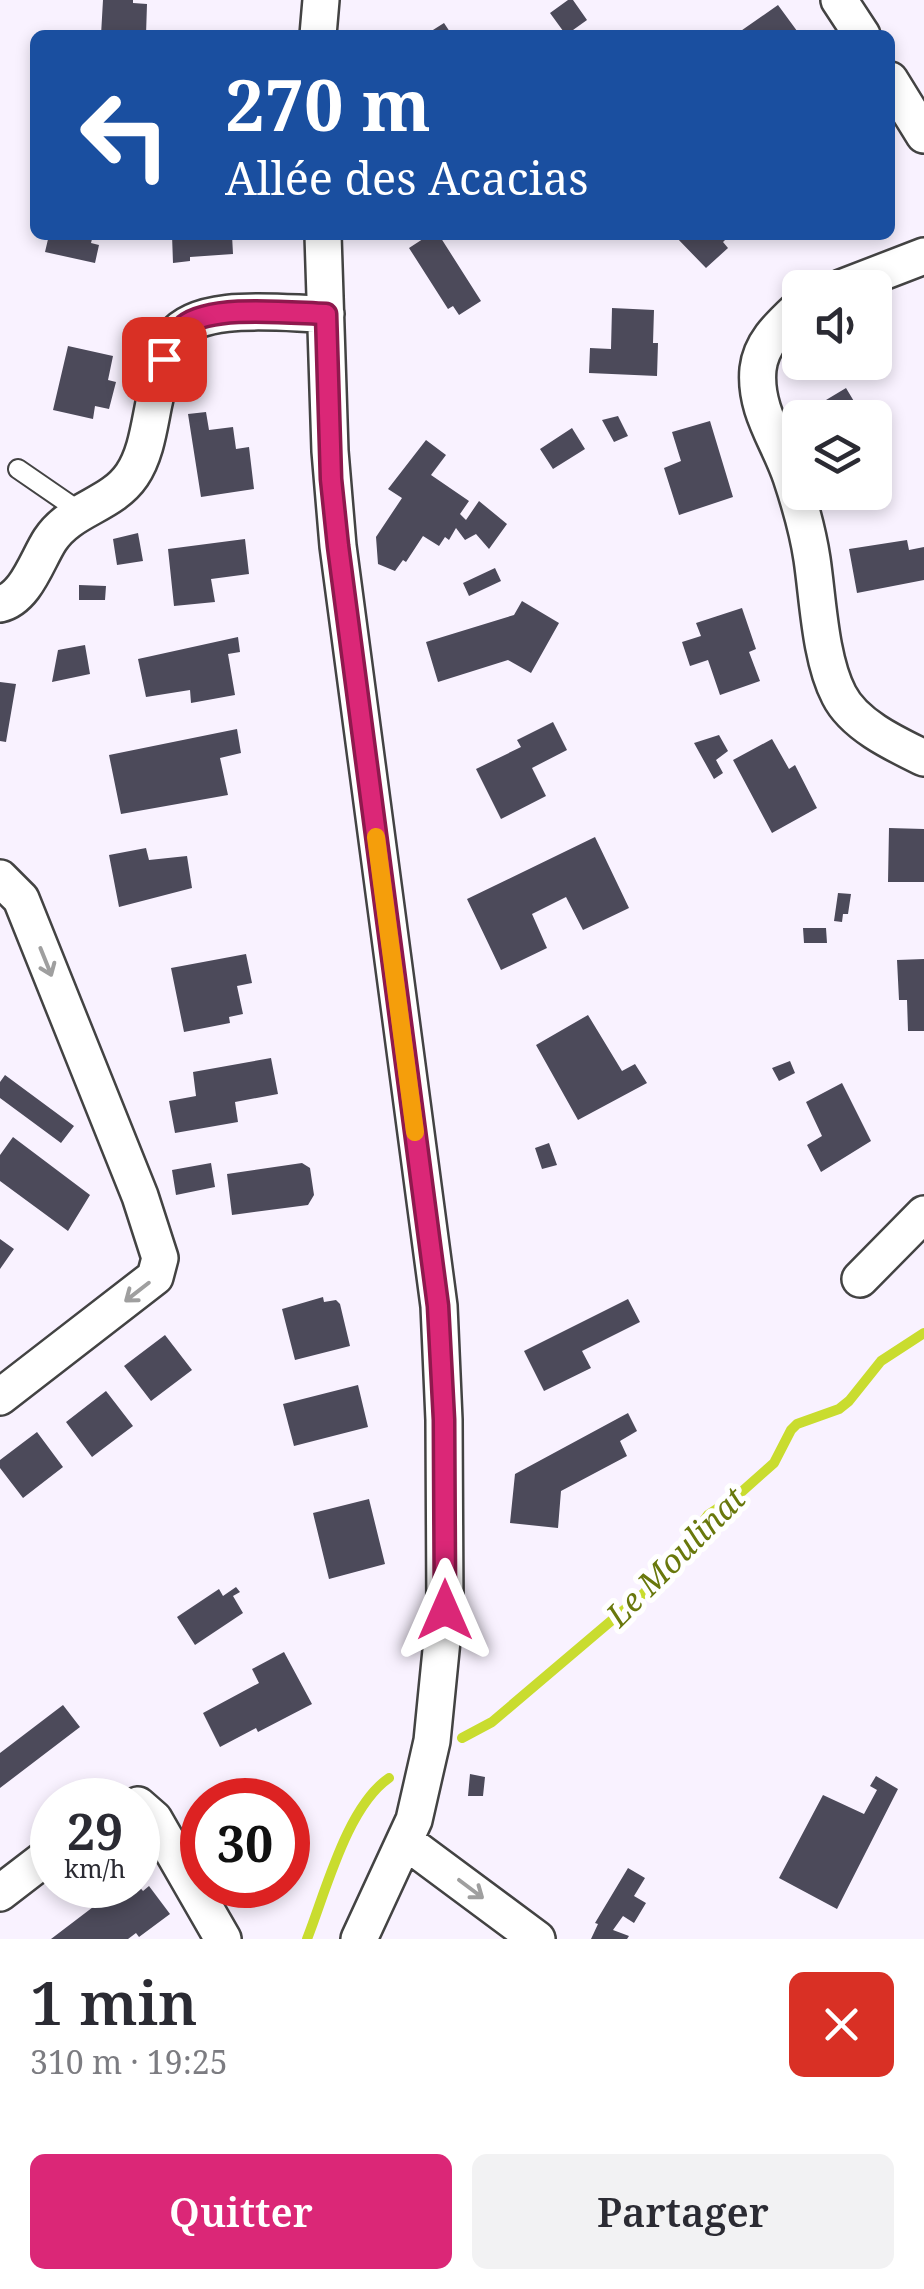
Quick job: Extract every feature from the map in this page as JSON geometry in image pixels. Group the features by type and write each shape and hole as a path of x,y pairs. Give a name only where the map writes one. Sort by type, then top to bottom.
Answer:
{"street":[{"path":"319,30 322,0"},
{"path":"839,0 859,30"},
{"path":"895,88 924,135"},
{"path":"323,240 330,465 338,546 442,1348 443,1652 424,1783 405,1841 359,1939"},
{"path":"888,270 924,256"},
{"path":"0,604 7,603 34,572 51,538 79,511 114,496 134,473 144,451 164,359 172,339 186,324 211,314 326,314"},
{"path":"782,326 764,345 757,386 765,420 790,473 802,514 824,645 838,695 878,733 924,758"},
{"path":"0,878 21,899 140,1196 160,1258 155,1278 0,1398"},
{"path":"860,1279 924,1214"},
{"path":"160,1829 224,1939"},
{"path":"405,1841 537,1939"},
{"path":"0,1893 30,1870"}],"lane":[{"path":"18,469 79,511"}],"building":[{"path":"103,0 147,4 146,30 101,30"},
{"path":"573,0 587,20 573,30 562,30 550,13"},
{"path":"778,5 796,30 742,30"},
{"path":"48,240 92,240 99,245 95,263 45,252"},
{"path":"172,240 232,240 233,254 190,257 190,261 173,263"},
{"path":"421,240 442,240 481,301 459,315 453,306 448,309 409,248"},
{"path":"679,240 725,240 728,248 706,268"},
{"path":"612,308 654,310 657,376 589,373 590,348 611,349"},
{"path":"68,346 113,356 108,380 116,382 109,409 95,406 93,419 53,410"},
{"path":"846,388 853,400 826,400"},
{"path":"206,412 209,430 233,427 236,449 249,447 254,489 201,497 188,414"},
{"path":"618,416 628,436 614,442 602,420"},
{"path":"710,421 733,497 679,515 664,468 681,461 672,432"},
{"path":"572,428 585,449 553,469 540,449"},
{"path":"426,440 446,455 431,475 469,501 460,514 466,520 479,501 507,524 489,549 476,534 465,540 456,528 449,540 445,537 439,546 423,536 395,571 378,564 376,537 402,498 388,489"},
{"path":"138,533 143,561 117,565 113,539"},
{"path":"245,539 249,574 211,579 215,602 174,606 168,549"},
{"path":"907,540 909,550 924,547 924,580 857,593 849,549"},
{"path":"495,568 501,581 469,596 463,583"},
{"path":"79,585 106,586 105,600 79,600"},
{"path":"522,601 559,623 531,673 508,660 438,682 426,642 514,615"},
{"path":"742,608 756,649 749,652 760,681 720,695 708,660 690,666 682,642 701,636 696,623"},
{"path":"238,637 240,652 228,654 235,695 191,703 190,690 146,697 138,659"},
{"path":"85,645 90,674 52,682 58,650"},
{"path":"0,682 16,684 6,742 0,741"},
{"path":"553,722 567,750 532,768 546,796 501,819 476,769 521,747 517,740"},
{"path":"237,729 241,753 220,758 228,795 121,814 109,755"},
{"path":"719,735 728,751 716,760 723,773 714,779 694,743"},
{"path":"772,739 789,769 795,765 817,808 772,833 733,760"},
{"path":"889,828 924,829 924,882 888,882"},
{"path":"595,837 629,908 583,930 566,897 532,914 547,948 501,970 467,899"},
{"path":"146,848 149,860 187,856 192,888 119,907 109,855"},
{"path":"838,893 851,894 848,914 843,914 842,922 834,921"},
{"path":"803,928 826,928 827,943 804,943"},
{"path":"246,954 252,983 237,986 243,1014 229,1017 230,1023 184,1032 171,968"},
{"path":"924,959 924,1031 908,1031 907,1000 899,1000 897,960"},
{"path":"588,1015 622,1071 635,1064 647,1083 578,1120 536,1045"},
{"path":"271,1058 278,1094 235,1102 238,1122 175,1133 169,1101 196,1096 193,1072"},
{"path":"790,1061 795,1073 779,1081 772,1068"},
{"path":"5,1075 74,1126 61,1143 0,1098 0,1082"},
{"path":"842,1083 871,1141 821,1172 807,1145 822,1136 806,1102"},
{"path":"13,1137 90,1195 68,1231 0,1181 0,1155"},
{"path":"549,1143 557,1165 542,1169 535,1148"},
{"path":"211,1163 215,1187 176,1195 172,1170"},
{"path":"302,1163 310,1168 314,1195 308,1205 232,1215 227,1174"},
{"path":"0,1239 14,1249 0,1269"},
{"path":"323,1297 324,1302 336,1300 340,1304 350,1346 295,1360 282,1309"},
{"path":"628,1299 640,1322 582,1351 591,1368 544,1391 524,1351"},
{"path":"165,1335 192,1370 151,1401 124,1366"},
{"path":"358,1385 368,1427 294,1446 283,1404"},
{"path":"106,1391 133,1426 92,1457 66,1422"},
{"path":"628,1413 637,1431 620,1441 627,1456 561,1491 558,1528 510,1523 515,1474"},
{"path":"37,1432 63,1467 23,1498 0,1468 0,1460"},
{"path":"369,1499 385,1564 329,1579 313,1513"},
{"path":"236,1587 240,1592 233,1596 243,1613 195,1645 177,1617 219,1589 223,1596"},
{"path":"284,1652 312,1704 220,1747 203,1713 259,1683 252,1669"},
{"path":"63,1705 80,1727 0,1788 0,1753"},
{"path":"470,1774 485,1777 483,1796 468,1796"},
{"path":"876,1776 898,1789 837,1909 779,1878 823,1795 864,1814 877,1790 870,1786"},
{"path":"628,1868 645,1878 634,1896 646,1903 634,1923 623,1916 613,1930 629,1936 591,1939 598,1924 595,1923"},
{"path":"160,1901 170,1914 139,1937 136,1933 128,1939 51,1939 92,1908 160,1908"}],"waterway":[{"name":"Le Moulinat","path":"462,1738 492,1722 644,1593 666,1571 708,1515 774,1463 797,1424 839,1409 881,1361 924,1333"},
{"name":"Le Moulinat","path":"307,1939 350,1829 374,1791 389,1778"}],"slow traffic":[{"path":"376,837 415,1132"}],"route":[{"path":"164,359 172,339 186,324 211,314 326,314 331,479 338,546 442,1348 445,1610"}]}
